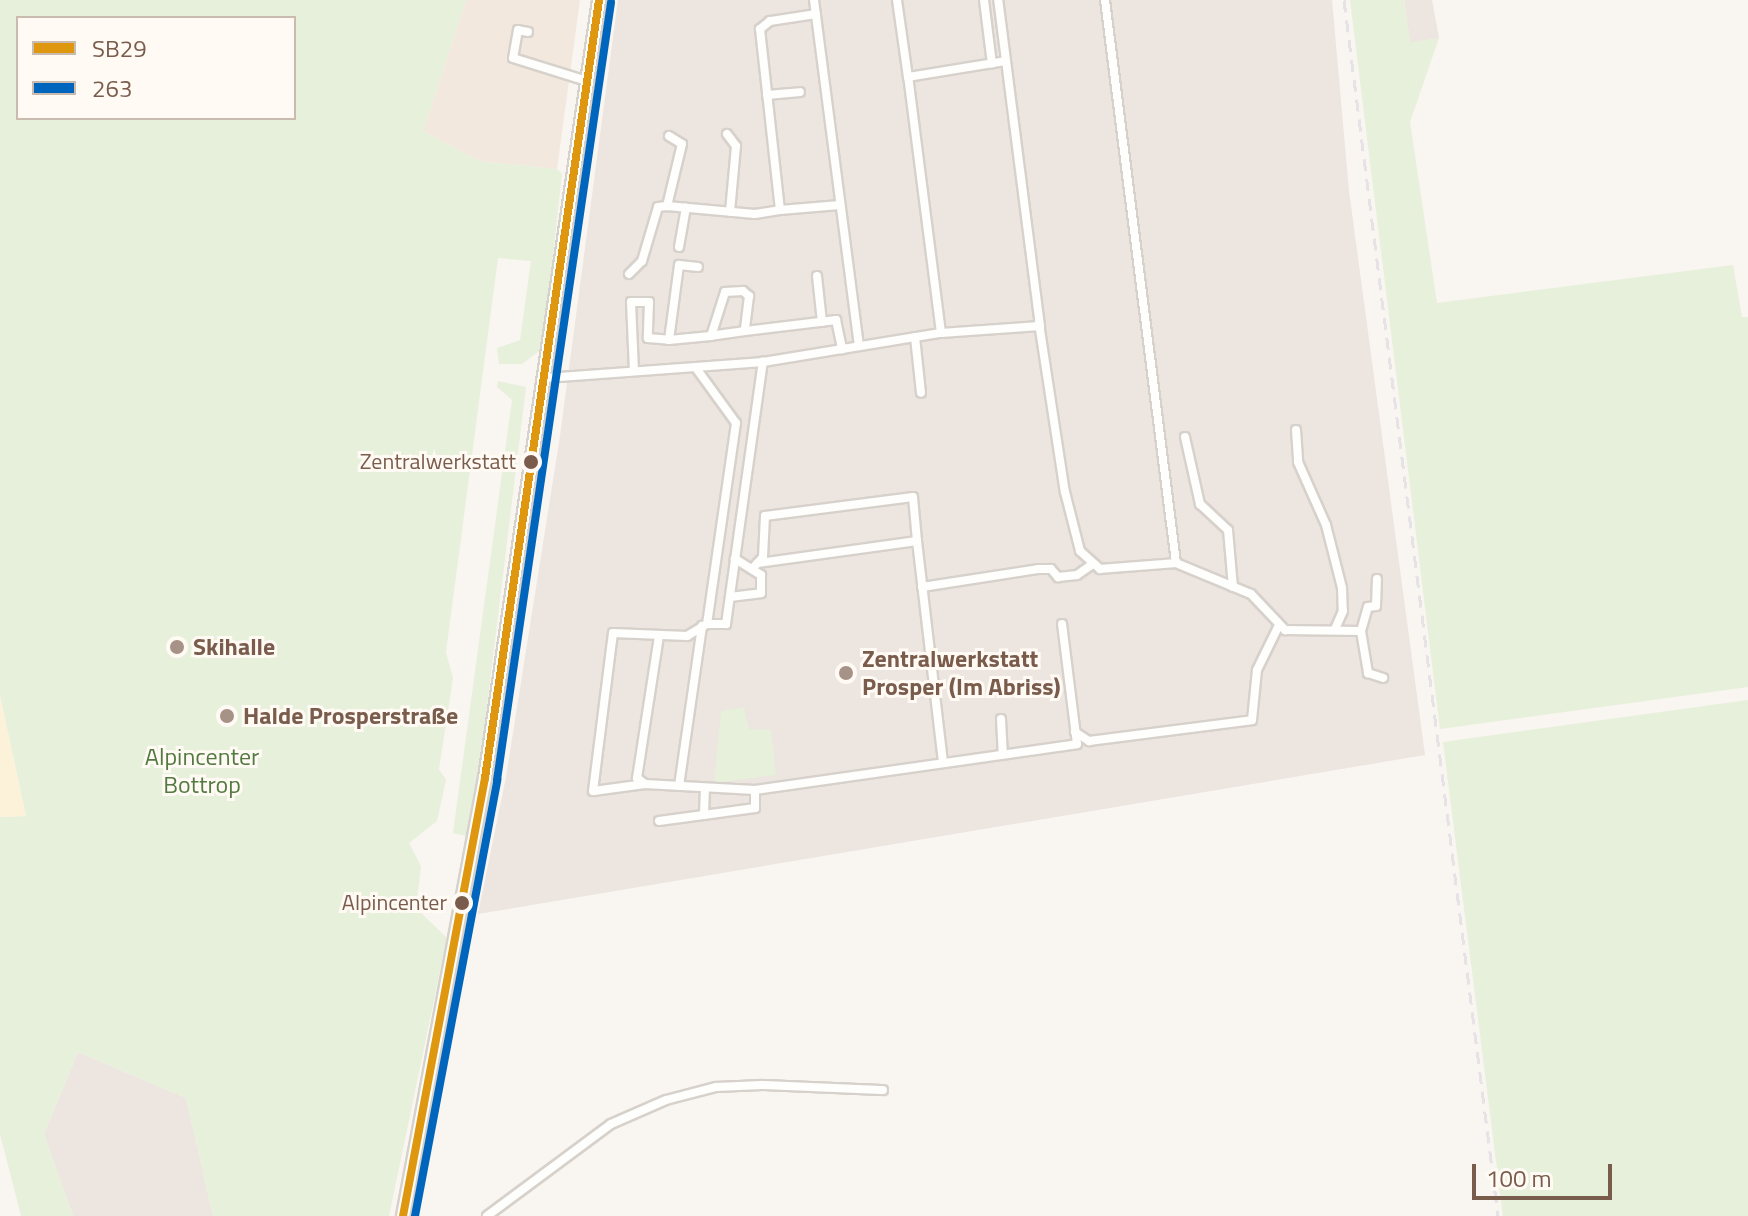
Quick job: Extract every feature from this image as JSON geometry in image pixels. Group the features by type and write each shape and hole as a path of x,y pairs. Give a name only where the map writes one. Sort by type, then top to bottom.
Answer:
{"main road":[{"path":"403,1216 465,901 546,378 599,0"}],"street":[{"path":"814,0 859,346"},
{"path":"897,0 941,333"},
{"path":"984,0 992,64"},
{"path":"998,0 1038,317 1072,530 1093,564 1100,569 1176,563 1251,594 1285,630 1361,631"},
{"path":"1105,0 1176,563"},
{"path":"780,210 760,29 770,21 816,14"},
{"path":"528,32 518,30 513,58 587,81"},
{"path":"908,77 1006,61"},
{"path":"767,95 800,92"},
{"path":"727,134 736,146 730,212"},
{"path":"667,206 682,144 669,136"},
{"path":"629,274 642,261 658,207 730,212 840,205"},
{"path":"679,247 686,208"},
{"path":"669,340 679,265 698,267"},
{"path":"817,276 822,322"},
{"path":"711,336 725,292 732,290 749,296 745,331"},
{"path":"634,371 637,349 629,309 634,299 649,302 648,338 669,340 711,336 836,320 842,349"},
{"path":"546,378 763,362 941,333 1040,326 1038,317"},
{"path":"915,337 921,393"},
{"path":"763,362 726,624 704,625 687,636 613,633 593,791 645,784 755,790 1077,744 1062,624"},
{"path":"679,786 736,423 696,368"},
{"path":"1296,430 1298,462 1326,525 1342,588 1343,611 1335,629"},
{"path":"1185,437 1200,504 1228,530 1233,587"},
{"path":"755,566 763,557 765,516 913,497 943,761"},
{"path":"735,559 755,566 917,541"},
{"path":"922,587 1038,569 1051,569 1058,577 1077,575 1093,564"},
{"path":"730,597 761,593 761,575 755,566"},
{"path":"1377,579 1376,606 1368,607 1361,631 1368,673 1383,678"},
{"path":"1075,732 1089,741 1252,720 1257,670 1279,625"},
{"path":"645,784 637,778 659,636"},
{"path":"1001,719 1003,753"},
{"path":"704,815 705,788"},
{"path":"659,821 755,808 755,790"},
{"path":"487,1216 611,1124 666,1100 716,1087 762,1085 883,1090"}],"shaded area":[{"path":"466,0 580,0 557,169 479,161 423,131"},
{"path":"618,0 1332,0 1349,191 1425,755 478,914 506,777 560,436"},
{"path":"1404,0 1432,0 1439,38 1410,43"},
{"path":"78,1052 186,1098 213,1216 73,1216 44,1134"}],"green space":[{"name":"Alpincenter Bottrop","path":"0,0 466,0 423,131 479,161 557,169 562,174 546,320 539,351 522,364 499,364 497,348 520,340 531,261 498,258 446,652 453,678 439,769 446,780 437,821 409,843 421,866 416,908 447,938 389,1216 213,1216 186,1098 78,1052 44,1134 73,1216 21,1216 0,1134 0,817 26,816 0,696"},
{"path":"1350,0 1404,0 1410,42 1439,38 1410,122 1437,303 1733,265 1742,317 1748,317 1748,687 1440,729"},
{"path":"498,381 526,387 471,837 453,833 512,400 497,387"},
{"path":"1748,700 1748,1216 1503,1216 1443,742"},
{"path":"744,707 749,729 771,730 776,775 714,783 721,711"}],"sand":[{"path":"0,696 26,816 0,817"}],"railway":[{"path":"1344,0 1498,1216"}],"transit line":[{"name":"SB29","path":"403,1216 485,778 599,0"},
{"name":"263","path":"415,1216 497,780 611,2"}],"place":[{"name":"Zentralwerkstatt","path":"531,462"},
{"name":"Skihalle","path":"177,647"},
{"name":"Zentralwerkstatt Prosper (Im Abriss)","path":"846,673"},
{"name":"Halde Prosperstraße","path":"227,716"},
{"name":"Alpincenter","path":"462,903"}]}
